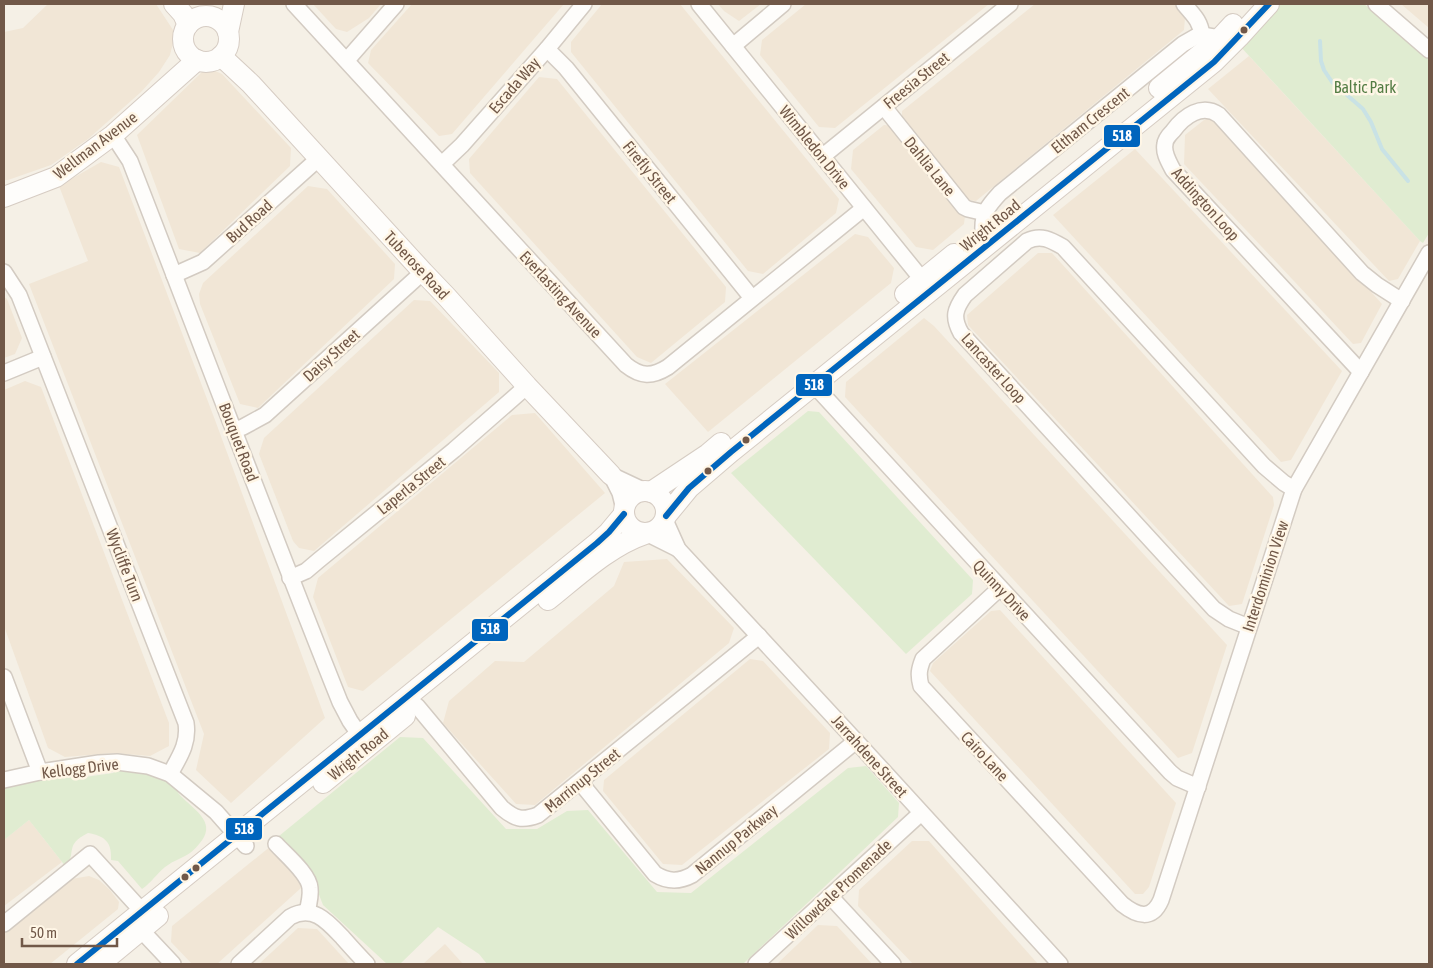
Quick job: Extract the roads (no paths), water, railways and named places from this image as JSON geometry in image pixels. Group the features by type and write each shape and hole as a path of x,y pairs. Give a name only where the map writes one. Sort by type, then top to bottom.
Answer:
{"main road":[{"path":"174,4 183,14 188,25"},
{"path":"228,32 218,20 217,10 193,20 188,25 184,36 191,54 210,61 221,56 226,51 228,45 228,32 234,4"},
{"name":"Wright Road","path":"666,518 689,488 700,478 927,286 984,222 1251,4"},
{"name":"Wright Road","path":"648,492 708,454 1214,62 1270,4"},
{"name":"Wellman Avenue","path":"4,197 56,177 113,135 155,97 191,54"},
{"name":"Tuberose Road","path":"221,56 251,84 527,386 611,475"},
{"path":"640,492 648,492 656,494 664,504 666,518 658,529 647,534 633,530 628,526 624,511 625,504 631,496 640,492"},
{"name":"Wright Road","path":"77,964 142,921 364,741 597,543 609,532 624,511"},
{"name":"Wright Road","path":"364,741 417,706 602,558 624,544 647,534"},
{"name":"Wright Road","path":"100,964 142,921"}],"street":[{"name":"Everlasting Avenue","path":"294,4 626,365 635,371 650,375 660,372 864,208"},
{"path":"347,60 396,4"},
{"name":"Escada Way","path":"442,164 462,145 584,4"},
{"name":"Wimbledon Drive","path":"699,4 927,286"},
{"path":"733,46 783,4"},
{"name":"Freesia Street","path":"823,156 1010,4"},
{"path":"1184,4 1211,36"},
{"path":"1378,5 1429,50"},
{"name":"Firefly Street","path":"546,49 566,68 752,298"},
{"name":"Dahlia Lane","path":"884,107 964,207 984,222"},
{"name":"Addington Loop","path":"1361,372 1173,170 1166,158 1164,143 1171,132 1181,121 1198,111 1209,110 1219,115 1362,272 1377,285 1402,301"},
{"name":"Bouquet Road","path":"113,135 130,161 290,578 343,710 364,741"},
{"name":"Bud Road","path":"174,275 203,262 318,159"},
{"name":"Lancaster Loop","path":"1249,627 1229,619 1214,609 960,333 955,317 960,303 965,295 1028,241 1038,237 1046,238 1063,247 1264,466 1294,489"},
{"name":"Interdominion View","path":"1145,915 1156,910 1161,900 1294,489 1429,253"},
{"name":"Wycliffe Turn","path":"4,272 19,295 186,723 187,740 170,774"},
{"name":"Daisy Street","path":"234,430 265,414 423,272"},
{"path":"4,373 44,357"},
{"name":"Quinny Drive","path":"813,384 1170,772 1177,778 1198,787"},
{"name":"Laperla Street","path":"290,578 306,571 327,554 454,450 527,386"},
{"name":"Tuberose Road","path":"611,475 648,492"},
{"name":"Tuberose Road","path":"611,475 620,493 624,511"},
{"name":"Jarrahdene Street","path":"666,518 678,549"},
{"name":"Jarrahdene Street","path":"647,534 678,549 1060,964"},
{"name":"Cairo Lane","path":"1000,588 923,659 918,677 921,686 1122,904 1134,913 1145,915"},
{"name":"Marrinup Street","path":"417,706 502,808 517,818 538,816 759,636"},
{"path":"4,677 40,772"},
{"name":"Nannup Parkway","path":"580,782 655,874 662,879 677,880 692,875 856,741"},
{"name":"Kellogg Drive","path":"4,780 40,772 99,763 141,764 170,774 216,812 241,841"},
{"name":"Willowdale Promenade","path":"756,964 921,813"},
{"path":"276,844 309,882 310,894 307,912"},
{"path":"4,924 90,854 173,964"},
{"path":"830,896 893,964"},
{"path":"239,964 290,917 298,912 307,912 323,919 367,964"}],"waterway":[{"path":"1320,41 1321,61 1324,70 1332,82 1363,109 1371,122 1382,149 1408,181"}],"park label":[{"name":"Baltic Park","path":"1365,87"}]}
